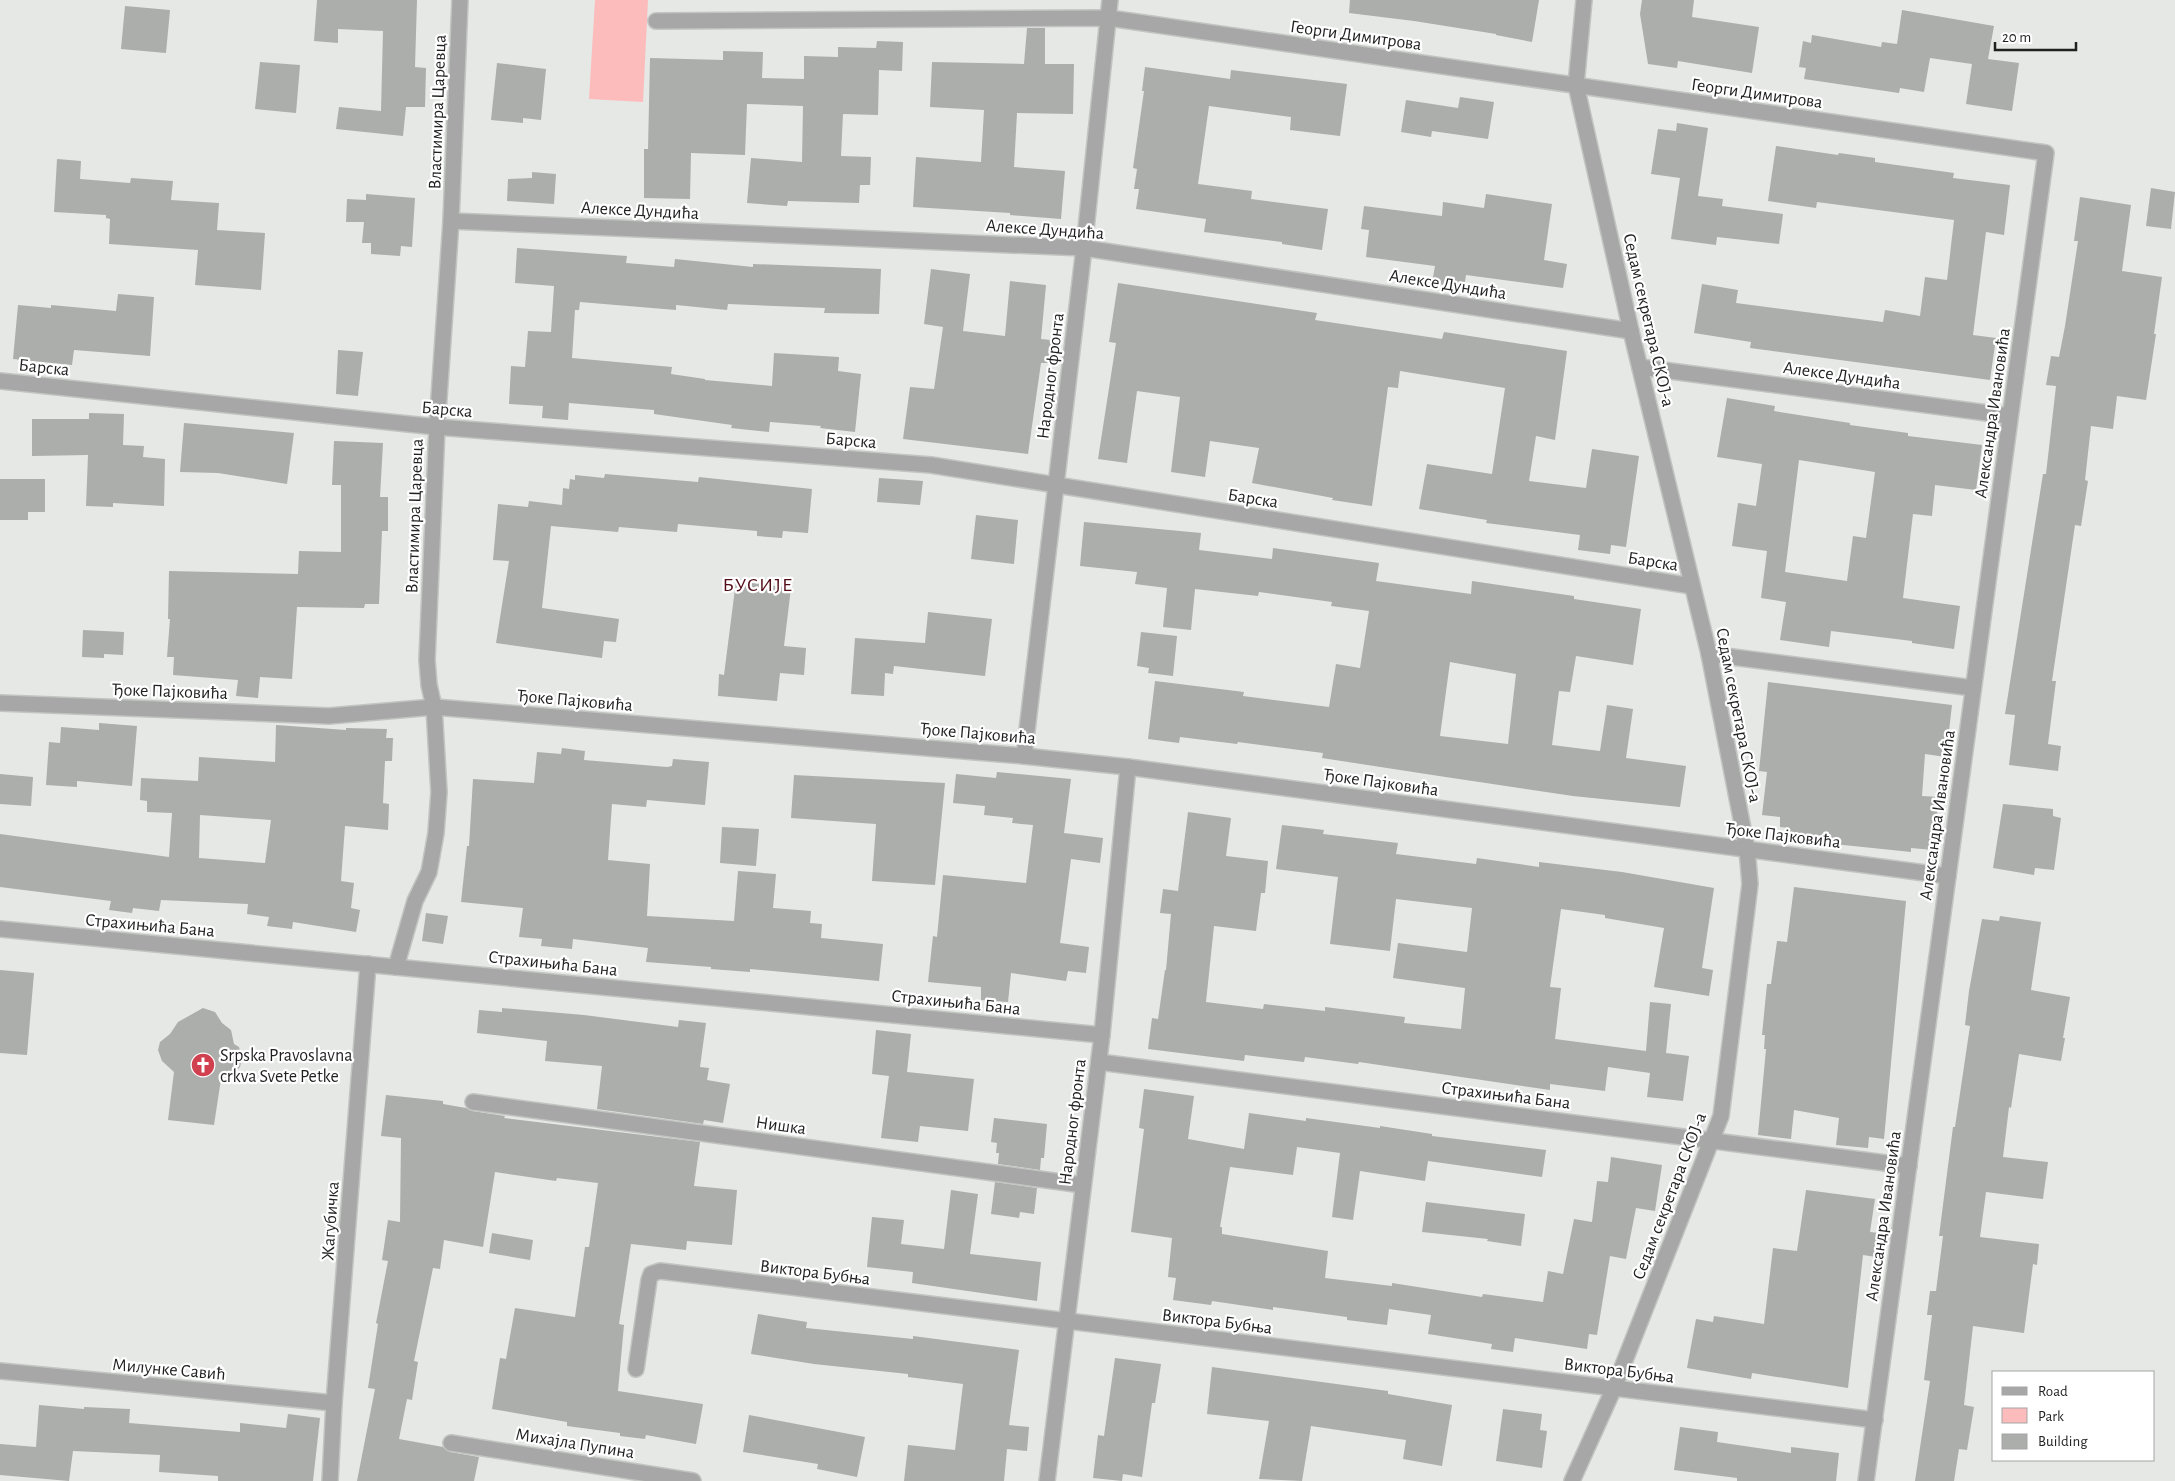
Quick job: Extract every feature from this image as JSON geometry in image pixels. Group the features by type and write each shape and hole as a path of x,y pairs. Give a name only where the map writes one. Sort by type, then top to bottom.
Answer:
{"street":[{"name":"Властимира Царевца","path":"396,966 415,901 429,872 436,833 439,792 434,707 428,685 427,660 437,427 451,221 460,0"},
{"name":"Народног фронта","path":"1024,756 1084,248 1110,18 1110,0"},
{"name":"Седам секретара СКОЈ-а","path":"1572,1481 1614,1388 1721,1116 1748,894 1747,849 1709,654 1631,331 1576,86 1584,0"},
{"name":"Георги Димитрова","path":"656,21 1110,18 2046,153"},
{"name":"Александра Ивановића","path":"1866,1481 2046,153"},
{"name":"Алексе Дундића","path":"451,221 1084,248 1631,331"},
{"name":"Алексе Дундића","path":"1640,367 2010,416"},
{"name":"Барска","path":"0,381 437,427 931,466 1692,586"},
{"path":"1709,654 1973,688"},
{"name":"Ђоке Пајковића","path":"0,703 329,716 434,707 1024,756 1128,767 1948,876"},
{"name":"Народног фронта","path":"1047,1481 1065,1322 1099,1062 1128,767"},
{"name":"Страхињића Бана","path":"0,929 1102,1035"},
{"name":"Жагубичка","path":"330,1481 334,1403 368,964"},
{"name":"Страхињића Бана","path":"1099,1062 1909,1166"},
{"name":"Нишка","path":"473,1102 1083,1185"},
{"name":"Виктора Бубња","path":"636,1368 649,1280 652,1274 656,1272 1875,1420"},
{"name":"Милунке Савић","path":"0,1371 334,1403"},
{"name":"Михајла Пупина","path":"451,1443 693,1481"}],"green space":[{"path":"595,0 648,0 643,102 589,99"}],"building":[{"path":"317,0 417,0 415,67 426,68 425,107 406,107 403,136 336,129 339,107 381,111 383,31 338,29 338,43 314,41"},
{"path":"1350,0 1539,0 1532,42 1496,34 1414,21 1349,13"},
{"path":"1642,0 1694,0 1692,17 1759,27 1752,73 1678,61 1677,68 1648,64 1640,14"},
{"path":"125,6 170,10 166,53 121,49"},
{"path":"1902,10 1994,26 1988,59 2019,63 2012,111 1966,104 1972,64 1930,58 1924,92 1900,88 1899,93 1804,79 1806,68 1799,67 1803,41 1811,43 1812,35 1881,47 1882,42 1897,44"},
{"path":"1027,28 1045,28 1045,64 1074,64 1073,114 1017,113 1014,167 1065,171 1061,219 1010,215 1010,213 913,207 916,157 981,162 984,110 930,107 932,62 1024,64"},
{"path":"877,41 903,42 902,71 879,70 878,115 843,114 841,156 871,157 870,185 860,185 859,203 788,201 787,206 747,203 751,158 802,162 803,106 747,104 745,155 691,153 690,199 644,198 644,149 648,149 650,58 723,60 723,51 763,52 762,78 804,79 804,56 838,57 838,47 876,48"},
{"path":"260,62 300,65 296,113 255,109"},
{"path":"497,63 546,69 541,120 523,118 523,123 491,120"},
{"path":"1145,67 1230,79 1231,70 1347,84 1340,136 1290,130 1291,117 1209,106 1198,184 1252,191 1251,199 1328,209 1322,250 1282,244 1282,242 1204,232 1206,219 1136,209 1139,189 1134,189 1137,169 1133,168 1144,91 1142,91"},
{"path":"1460,97 1494,102 1488,139 1432,131 1431,137 1401,132 1406,100 1458,108"},
{"path":"1677,123 1708,128 1698,196 1723,199 1722,206 1783,214 1779,244 1717,237 1716,245 1671,239 1680,178 1651,174 1658,129 1676,131"},
{"path":"1776,146 1875,158 1875,162 1954,173 1953,178 2010,185 2004,235 1986,232 1973,335 1996,338 1990,380 1750,348 1751,342 1694,333 1702,284 1738,290 1736,303 1883,322 1885,310 1920,316 1925,277 1947,280 1954,220 1817,202 1816,208 1768,201"},
{"path":"57,159 81,161 80,179 130,183 131,178 173,181 171,200 219,203 217,230 265,233 261,290 195,285 198,250 109,244 110,219 106,218 106,215 54,212"},
{"path":"532,172 556,174 554,204 507,201 508,179 532,178"},
{"path":"2151,188 2175,192 2171,229 2146,226"},
{"path":"366,194 415,198 412,247 401,246 400,256 371,254 371,243 362,243 364,222 346,222 347,199 366,200"},
{"path":"1486,194 1552,204 1544,260 1567,264 1563,288 1466,275 1464,288 1432,283 1435,266 1366,257 1369,230 1361,229 1364,206 1442,216 1443,202 1484,208"},
{"path":"2080,197 2131,205 2122,271 2162,277 2146,400 2117,396 2113,429 2091,426 2085,480 2088,481 2081,526 2075,525 2052,681 2056,681 2048,744 2061,746 2058,771 2009,765 2015,715 2005,714 2043,474 2046,474 2056,386 2046,385 2051,356 2059,357 2065,326 2078,241 2074,241"},
{"path":"517,248 627,256 626,263 674,267 675,259 753,267 753,264 881,269 879,314 824,313 825,308 728,304 727,310 676,305 676,310 580,302 579,310 575,310 572,358 672,367 671,374 705,380 772,386 774,353 839,357 838,371 861,374 855,432 820,428 821,426 770,422 769,432 731,428 732,425 654,414 654,410 569,403 568,420 542,418 543,406 509,404 511,366 525,367 528,331 551,332 554,286 515,283"},
{"path":"931,269 970,274 963,331 1005,336 1010,281 1046,285 1041,339 1051,340 1049,363 1041,363 1028,454 903,439 910,387 934,389 943,327 924,324"},
{"path":"1118,283 1317,313 1315,320 1442,339 1444,332 1567,351 1555,440 1536,436 1529,481 1586,488 1592,449 1639,456 1626,547 1611,545 1610,554 1578,550 1580,535 1486,523 1487,520 1419,509 1427,464 1492,474 1505,388 1400,371 1398,388 1388,387 1372,506 1332,500 1333,498 1252,483 1259,448 1210,441 1205,477 1171,472 1180,397 1137,391 1127,463 1098,459 1116,343 1109,342"},
{"path":"118,294 154,297 150,356 74,350 72,365 13,359 18,305 51,308 51,305 116,311"},
{"path":"338,350 363,352 358,396 336,394"},
{"path":"1727,398 1775,406 1774,411 1850,423 1850,425 1908,433 1908,436 1982,445 1976,490 1935,485 1932,516 1913,514 1903,598 1960,606 1954,649 1912,643 1912,641 1831,631 1829,647 1780,640 1786,602 1761,598 1767,551 1732,546 1738,503 1756,506 1762,464 1717,457","holes":["1799,460 1875,472 1866,538 1853,536 1847,581 1785,572"]},
{"path":"89,413 124,414 123,445 144,446 143,457 165,459 164,506 113,503 113,507 86,506 88,455 32,456 32,419 89,419"},
{"path":"184,423 294,433 287,484 218,473 180,472"},
{"path":"334,441 383,443 380,497 388,497 388,531 382,531 379,604 365,604 364,608 297,607 292,679 260,677 258,698 236,696 238,680 173,675 174,657 167,657 170,619 168,619 169,571 298,574 299,551 341,552 341,485 332,485"},
{"path":"605,474 698,482 699,477 812,489 808,533 783,531 782,538 757,536 757,531 678,524 677,532 619,527 618,532 551,526 542,608 619,619 616,642 604,641 602,658 496,643 509,561 493,560 498,504 528,507 529,501 562,505 563,488 569,489 570,479 575,480 575,475 604,478"},
{"path":"879,478 923,481 920,505 877,502"},
{"path":"0,479 45,479 45,512 28,512 28,520 0,520"},
{"path":"976,515 1018,520 1014,564 971,559"},
{"path":"1084,522 1201,533 1199,550 1272,559 1273,548 1379,563 1376,581 1471,594 1472,581 1574,596 1574,599 1641,609 1633,665 1576,656 1570,692 1559,691 1552,745 1600,751 1607,705 1633,709 1626,758 1686,766 1680,807 1573,796 1322,758 1323,753 1238,742 1237,744 1180,737 1179,743 1148,739 1155,681 1244,692 1243,696 1329,707 1336,664 1360,668 1369,611 1331,606 1332,602 1259,592 1258,596 1195,589 1191,630 1163,627 1167,588 1135,584 1137,572 1080,566","holes":["1450,662 1516,674 1508,744 1440,736"]},
{"path":"736,581 791,588 784,646 806,648 804,675 780,673 777,701 718,696 719,674 724,675"},
{"path":"928,612 992,619 985,676 894,666 893,674 885,673 884,696 851,694 855,638 925,643"},
{"path":"83,630 124,632 123,655 104,654 104,658 82,657"},
{"path":"1141,632 1177,636 1173,676 1148,673 1149,668 1137,666"},
{"path":"1768,682 1952,705 1946,757 1925,754 1922,796 1939,797 1933,850 1911,848 1911,852 1805,841 1805,836 1788,835 1789,828 1780,827 1780,817 1762,815 1767,772 1759,771"},
{"path":"99,723 137,726 132,786 77,781 77,787 46,785 49,742 60,743 61,727 99,730"},
{"path":"276,725 346,730 346,728 387,729 386,738 393,738 392,761 385,761 383,803 389,804 388,830 345,826 341,881 354,883 351,908 360,910 356,932 293,922 292,929 267,926 269,917 247,914 248,904 161,900 159,911 133,908 132,913 109,910 111,901 0,887 0,834 169,857 172,813 147,812 147,801 140,800 141,778 198,781 199,757 275,762","holes":["200,815 271,820 265,863 199,858"]},
{"path":"562,748 585,751 584,760 667,767 672,766 673,759 709,762 705,805 647,800 646,807 612,804 608,860 650,864 647,916 734,921 738,871 776,874 773,908 811,911 810,923 822,924 821,938 883,944 879,981 750,969 750,972 711,969 711,967 646,962 648,948 573,939 572,949 541,946 542,939 519,937 523,908 461,902 467,846 469,846 473,779 534,783 537,752 561,754"},
{"path":"997,772 1071,779 1064,833 1103,838 1100,863 1071,859 1060,943 1089,947 1086,973 1068,971 1066,981 1011,973 1008,1002 981,1000 981,987 928,982 933,936 937,937 943,875 1026,883 1033,825 1012,823 1013,818 984,815 985,806 953,803 956,774 996,778"},
{"path":"0,774 33,777 31,806 0,804"},
{"path":"794,775 945,783 935,885 872,881 876,824 791,818"},
{"path":"2003,804 2053,809 2053,816 2061,818 2054,870 2035,868 2034,875 1993,868"},
{"path":"1188,812 1231,818 1226,856 1268,861 1265,893 1261,893 1256,931 1214,926 1206,1002 1263,1009 1264,1004 1325,1011 1325,1007 1405,1017 1404,1023 1461,1029 1465,988 1393,978 1398,943 1467,952 1472,908 1396,899 1390,951 1330,944 1338,877 1276,869 1282,825 1324,830 1323,834 1398,843 1396,854 1476,864 1477,858 1539,867 1539,862 1622,872 1714,888 1702,968 1713,970 1709,996 1654,987 1664,928 1605,918 1605,915 1561,909 1550,987 1561,988 1555,1039 1646,1051 1650,1002 1671,1004 1666,1053 1689,1056 1683,1101 1647,1097 1650,1073 1608,1067 1605,1091 1550,1084 1550,1090 1359,1062 1358,1064 1305,1057 1304,1062 1245,1055 1244,1061 1148,1049 1152,1018 1158,1019 1166,970 1171,914 1160,913 1163,889 1178,891"},
{"path":"722,827 759,829 756,866 720,863"},
{"path":"1794,887 1906,901 1884,1139 1869,1137 1868,1148 1836,1145 1839,1118 1794,1110 1791,1139 1758,1135 1766,1049 1764,1049 1765,1035 1762,1035 1767,984 1771,984 1777,941 1787,942"},
{"path":"426,913 448,916 443,944 422,941"},
{"path":"2000,916 2041,922 2031,990 2070,997 2061,1061 2019,1054 2011,1108 2009,1107 2003,1157 2048,1162 2043,1199 1986,1192 1980,1237 2039,1244 2037,1265 2033,1264 2024,1333 1973,1326 1964,1405 1974,1407 1967,1450 1959,1449 1954,1481 1915,1481 1930,1381 1924,1380 1932,1315 1927,1315 1930,1291 1936,1291 1943,1236 1939,1236 1953,1127 1955,1127 1970,1026 1965,1025 1969,991 1982,919 1999,921"},
{"path":"0,970 34,973 27,1055 0,1053"},
{"name":"Srpska Pravoslavna crkva Svete Petke","path":"203,1008 215,1012 222,1023 231,1030 234,1044 239,1047 242,1058 240,1067 235,1072 221,1079 214,1125 168,1120 174,1072 162,1061 158,1050 160,1042 170,1034 178,1022"},
{"path":"502,1008 584,1015 678,1027 679,1020 706,1023 700,1067 709,1068 707,1080 730,1084 723,1123 704,1120 703,1124 597,1109 602,1066 545,1061 547,1041 477,1033 479,1010 502,1012"},
{"path":"876,1030 911,1034 907,1072 974,1079 968,1131 920,1126 918,1142 881,1138 889,1076 872,1074"},
{"path":"1144,1089 1194,1096 1188,1139 1244,1149 1249,1113 1306,1121 1306,1118 1380,1128 1380,1126 1432,1134 1432,1136 1546,1150 1542,1177 1428,1161 1425,1181 1360,1171 1353,1220 1332,1217 1340,1153 1297,1147 1293,1175 1230,1167 1220,1227 1222,1227 1222,1234 1328,1251 1325,1278 1392,1286 1392,1283 1482,1297 1483,1294 1543,1302 1548,1271 1563,1274 1574,1219 1592,1222 1597,1181 1608,1182 1611,1157 1662,1165 1655,1211 1636,1208 1626,1259 1610,1256 1597,1335 1589,1334 1587,1349 1515,1338 1513,1352 1491,1349 1492,1344 1428,1334 1431,1315 1389,1309 1387,1325 1347,1320 1347,1317 1273,1307 1273,1310 1212,1301 1211,1305 1173,1300 1176,1278 1168,1277 1172,1238 1131,1232 1144,1129 1139,1128"},
{"path":"386,1095 443,1101 443,1104 505,1116 504,1118 700,1142 694,1186 737,1190 732,1245 687,1241 686,1250 631,1244 619,1324 624,1325 618,1391 703,1404 696,1444 646,1435 645,1439 620,1436 620,1433 567,1426 567,1422 492,1409 500,1358 506,1359 515,1308 575,1317 585,1247 589,1247 598,1183 557,1178 556,1181 495,1172 483,1247 444,1240 440,1269 433,1268 414,1361 418,1362 412,1400 407,1399 399,1439 443,1447 450,1452 479,1457 474,1481 357,1481 375,1389 368,1388 378,1324 376,1323 388,1261 382,1260 388,1220 400,1222 401,1138 381,1136"},
{"path":"994,1118 1047,1124 1044,1158 1041,1158 1040,1170 998,1164 999,1153 996,1153 997,1143 991,1142"},
{"path":"995,1182 1037,1188 1034,1214 1020,1212 1019,1218 991,1214"},
{"path":"951,1190 978,1194 970,1254 1041,1262 1037,1301 912,1283 913,1272 867,1267 872,1217 904,1220 901,1244 944,1249"},
{"path":"1806,1190 1875,1199 1870,1232 1879,1233 1876,1257 1863,1255 1848,1388 1752,1373 1751,1379 1687,1368 1696,1319 1713,1322 1714,1316 1764,1324 1773,1248 1797,1251"},
{"path":"1426,1202 1525,1214 1521,1246 1487,1241 1488,1239 1422,1232"},
{"path":"492,1233 533,1240 530,1260 489,1253"},
{"path":"758,1314 807,1322 806,1328 913,1339 913,1336 1019,1350 1009,1425 1029,1427 1027,1451 1007,1449 1004,1481 904,1481 908,1445 955,1450 963,1384 908,1377 908,1374 814,1364 751,1354"},
{"path":"1115,1358 1161,1364 1155,1403 1152,1403 1142,1477 1123,1474 1122,1481 1093,1478 1098,1435 1104,1436"},
{"path":"1212,1367 1388,1391 1388,1394 1452,1405 1442,1466 1403,1459 1406,1440 1311,1426 1302,1481 1259,1479 1269,1421 1207,1414"},
{"path":"39,1405 84,1409 84,1407 130,1409 129,1423 240,1432 240,1423 286,1428 288,1414 320,1418 313,1481 218,1481 218,1476 159,1472 160,1455 73,1451 69,1481 0,1475 0,1444 36,1447"},
{"path":"1503,1409 1542,1414 1540,1430 1547,1431 1542,1468 1496,1461"},
{"path":"749,1415 865,1437 857,1477 817,1469 818,1464 743,1452"},
{"path":"1680,1427 1718,1432 1717,1442 1791,1453 1791,1447 1839,1453 1836,1481 1737,1481 1737,1478 1674,1470"}],"place":[{"name":"Srpska Pravoslavna crkva Svete Petke","path":"203,1065"}],"district":[{"name":"БУСИЈЕ","path":"758,584"}]}
